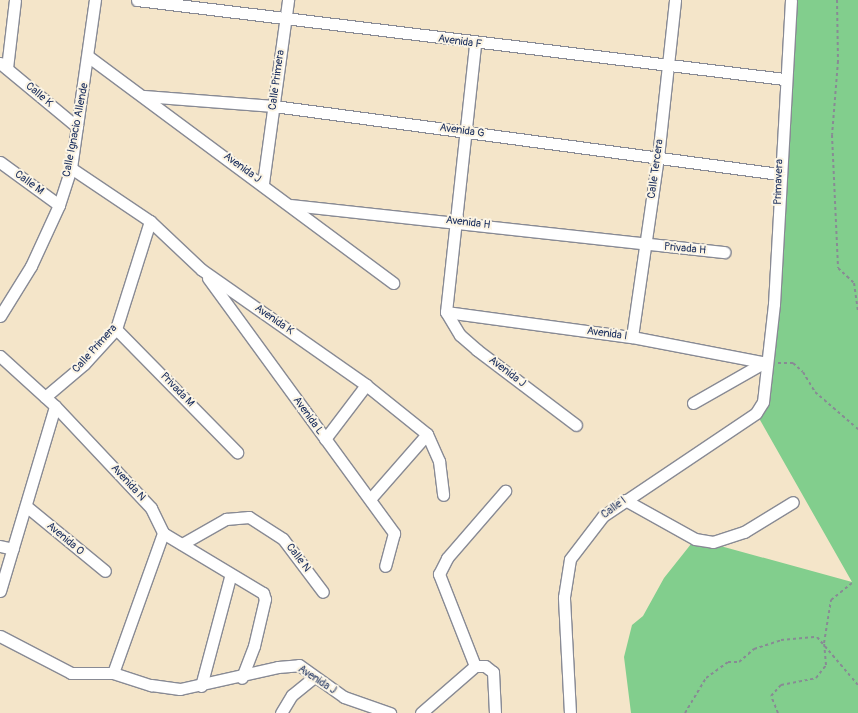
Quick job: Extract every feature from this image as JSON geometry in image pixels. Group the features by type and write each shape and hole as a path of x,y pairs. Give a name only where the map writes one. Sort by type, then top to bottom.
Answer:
{"street":[{"path":"4,66 15,0"},
{"name":"Calle Ignacio Allende","path":"0,316 31,266 59,205 70,168 89,57 95,0"},
{"name":"Avenida F","path":"137,0 286,16 475,44 784,80"},
{"name":"Calle Primera","path":"263,183 288,0"},
{"name":"Calle Tercera","path":"632,337 658,157 676,0"},
{"name":"Primavera","path":"765,363 774,304 784,80 791,0"},
{"path":"446,312 467,132 475,44"},
{"name":"Avenida J","path":"89,57 263,183 393,283"},
{"name":"Calle K","path":"4,66 77,126"},
{"name":"Avenida G","path":"144,96 274,106 779,174"},
{"name":"Calle M","path":"0,162 59,205"},
{"name":"Avenida K","path":"70,168 150,221 202,270 366,385 427,434 439,462 443,495"},
{"name":"Avenida H","path":"291,206 456,221 645,245"},
{"name":"Calle Primera","path":"46,397 84,364 116,329 150,221"},
{"name":"Privada H","path":"645,245 724,252"},
{"name":"Avenida L","path":"202,270 325,439 371,498 394,533 385,566"},
{"name":"Avenida J","path":"446,312 460,335 477,350 576,425"},
{"name":"Avenida I","path":"446,312 632,337 765,363"},
{"name":"Privada M","path":"116,329 237,452"},
{"name":"Avenida N","path":"0,356 55,406 151,508 163,533"},
{"path":"693,403 765,363"},
{"name":"Calle I","path":"570,713 564,596 570,560 592,527 625,500 756,413 767,386 765,363"},
{"path":"325,439 366,385"},
{"path":"0,591 55,406"},
{"path":"371,498 427,434"},
{"path":"475,666 439,574 447,558 505,490"},
{"path":"625,500 696,539 713,542 744,532 793,502"},
{"name":"Avenida O","path":"26,506 104,571"},
{"name":"Calle N","path":"182,544 226,519 249,518 283,539 323,592"},
{"path":"0,636 71,673 113,673 152,685 180,689 201,686 242,678 255,639 265,599 263,593 230,576 219,564 163,533 113,673"},
{"path":"0,546 13,549"},
{"path":"201,686 230,576"},
{"name":"Avenida J","path":"242,678 293,665 299,666 313,678 361,710 390,713"},
{"path":"421,713 475,666 485,666 493,672 495,713"},
{"path":"281,713 292,695 313,678"}],"path":[{"path":"837,0 838,61 832,135 838,268 854,283 858,313"},
{"path":"765,363 793,363 803,372 815,392 858,429"},
{"path":"778,713 771,696 781,685 816,678 826,665 824,643 831,600 852,583"},
{"path":"685,713 706,678 728,662 739,662 754,649 781,640 817,637 824,643 858,685"}],"green space":[{"path":"791,0 858,0 858,713 631,713 624,657 632,625 643,616 664,578 695,539 852,582 756,413 763,402"}]}
